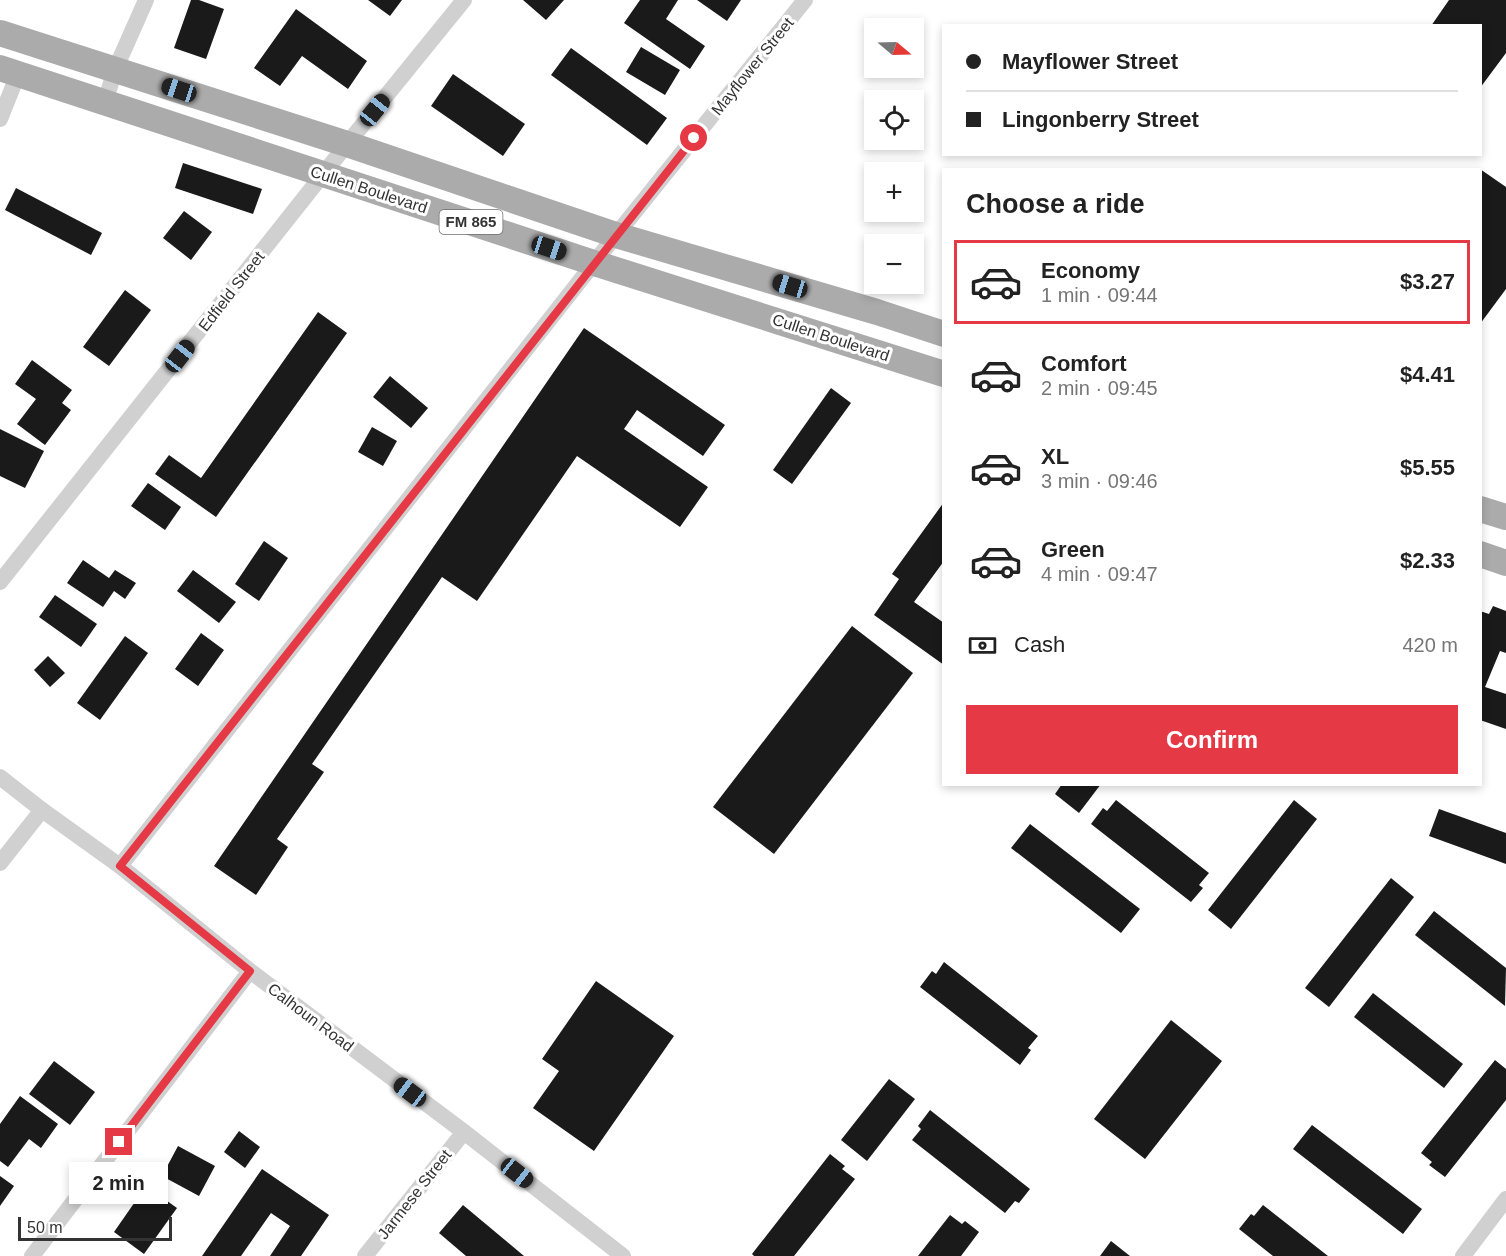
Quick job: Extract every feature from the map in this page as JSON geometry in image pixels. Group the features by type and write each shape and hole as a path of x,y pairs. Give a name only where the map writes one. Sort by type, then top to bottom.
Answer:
{"main road":[{"name":"FM 865","path":"0,33 347,144 616,235 942,333"},
{"path":"9,71 28,41"},
{"name":"Cullen Boulevard","path":"9,71 594,263 942,373"},
{"path":"1482,509 1506,517"},
{"path":"1482,555 1506,564"}],"street":[{"path":"105,102 146,0"},
{"name":"Edfield Street","path":"0,582 464,0"},
{"name":"Mayflower Street","path":"120,866 616,235 805,0"},
{"path":"0,119 9,71"},
{"name":"Calhoun Road","path":"0,777 120,866 250,971 464,1132 623,1256"},
{"path":"0,863 42,810"},
{"path":"32,1256 250,971"},
{"name":"Jarmese Street","path":"365,1256 464,1132"},
{"path":"1463,1256 1506,1198"}],"building":[{"path":"191,0 199,0 224,9 206,59 174,48"},
{"path":"368,0 402,0 390,16"},
{"path":"523,0 564,0 546,20"},
{"path":"640,0 678,0 666,19 705,46 690,69 624,23"},
{"path":"697,0 741,0 727,21"},
{"path":"1449,0 1506,0 1506,53 1482,85 1482,24 1432,24"},
{"path":"296,9 367,61 348,89 302,56 280,86 254,68"},
{"path":"641,47 680,70 665,95 626,72"},
{"path":"571,48 667,118 647,145 551,75"},
{"path":"453,74 525,124 503,156 431,106"},
{"path":"183,163 262,189 253,214 175,188"},
{"path":"1482,170 1506,187 1506,289 1482,321"},
{"path":"16,188 102,233 91,255 5,210"},
{"path":"184,211 212,232 191,260 163,238"},
{"path":"125,290 151,310 109,366 83,347"},
{"path":"318,312 347,333 216,517 155,474 169,455 201,478"},
{"path":"584,328 725,425 703,456 637,410 624,429 708,487 680,527 577,456 477,601 442,577 312,764 324,772 277,839 288,847 256,895 214,866"},
{"path":"32,360 72,390 62,403 71,410 45,445 17,424 36,399 15,384"},
{"path":"390,376 428,408 411,428 373,397"},
{"path":"831,388 851,403 792,484 773,470"},
{"path":"372,427 397,441 383,466 358,452"},
{"path":"0,429 44,451 25,488 0,476"},
{"path":"148,483 181,507 165,530 131,506"},
{"path":"942,505 942,564 914,602 942,622 942,664 874,615 899,579 892,574"},
{"path":"264,541 288,558 259,601 235,584"},
{"path":"83,560 109,578 115,570 136,583 125,599 114,591 103,607 67,583"},
{"path":"193,570 236,602 219,623 177,591"},
{"path":"55,595 97,624 81,647 39,617"},
{"path":"1493,606 1506,611 1506,653 1500,651 1485,687 1506,694 1506,729 1482,721 1482,612 1489,614"},
{"path":"852,626 913,673 774,854 713,807"},
{"path":"201,633 224,650 198,686 175,669"},
{"path":"125,636 148,653 100,720 77,703"},
{"path":"48,656 65,673 50,687 34,670"},
{"path":"1061,786 1099,786 1079,813 1055,794"},
{"path":"1116,800 1209,873 1199,885 1203,888 1191,902 1091,824 1103,808 1107,811"},
{"path":"1294,800 1317,819 1231,929 1208,910"},
{"path":"1439,809 1506,833 1506,864 1429,836"},
{"path":"1030,824 1140,909 1121,933 1011,848"},
{"path":"1391,878 1414,897 1329,1007 1305,988"},
{"path":"1434,911 1506,968 1505,1006 1415,935"},
{"path":"944,962 1038,1036 1028,1048 1031,1050 1020,1065 920,987 932,971 936,974"},
{"path":"596,981 674,1036 594,1151 533,1108 559,1071 542,1059"},
{"path":"1373,993 1463,1064 1444,1088 1354,1017"},
{"path":"1171,1020 1222,1061 1145,1159 1094,1119"},
{"path":"1495,1060 1506,1069 1506,1100 1445,1177 1429,1165 1432,1162 1421,1153"},
{"path":"54,1061 95,1092 70,1125 29,1094"},
{"path":"889,1079 915,1099 867,1161 841,1140"},
{"path":"20,1096 58,1124 41,1148 29,1139 8,1167 0,1161 0,1124"},
{"path":"930,1110 1030,1189 1019,1203 1015,1201 1005,1213 912,1140 921,1129 918,1126"},
{"path":"1312,1125 1422,1209 1403,1234 1293,1149"},
{"path":"239,1131 260,1147 245,1168 224,1152"},
{"path":"178,1146 215,1166 199,1196 162,1176"},
{"path":"830,1154 845,1166 842,1169 855,1179 794,1256 754,1256 752,1254"},
{"path":"262,1169 329,1215 301,1256 270,1256 290,1226 271,1213 241,1256 202,1256"},
{"path":"0,1176 14,1186 0,1206"},
{"path":"146,1186 177,1208 144,1254 114,1232"},
{"path":"463,1205 524,1256 466,1256 439,1233"},
{"path":"1263,1205 1328,1256 1273,1256 1239,1229 1251,1214 1254,1216"},
{"path":"950,1215 962,1224 965,1221 979,1232 961,1256 918,1256"},
{"path":"1111,1241 1130,1256 1100,1256"}],"route":[{"path":"119,1142 250,971 120,866 694,138"}]}
